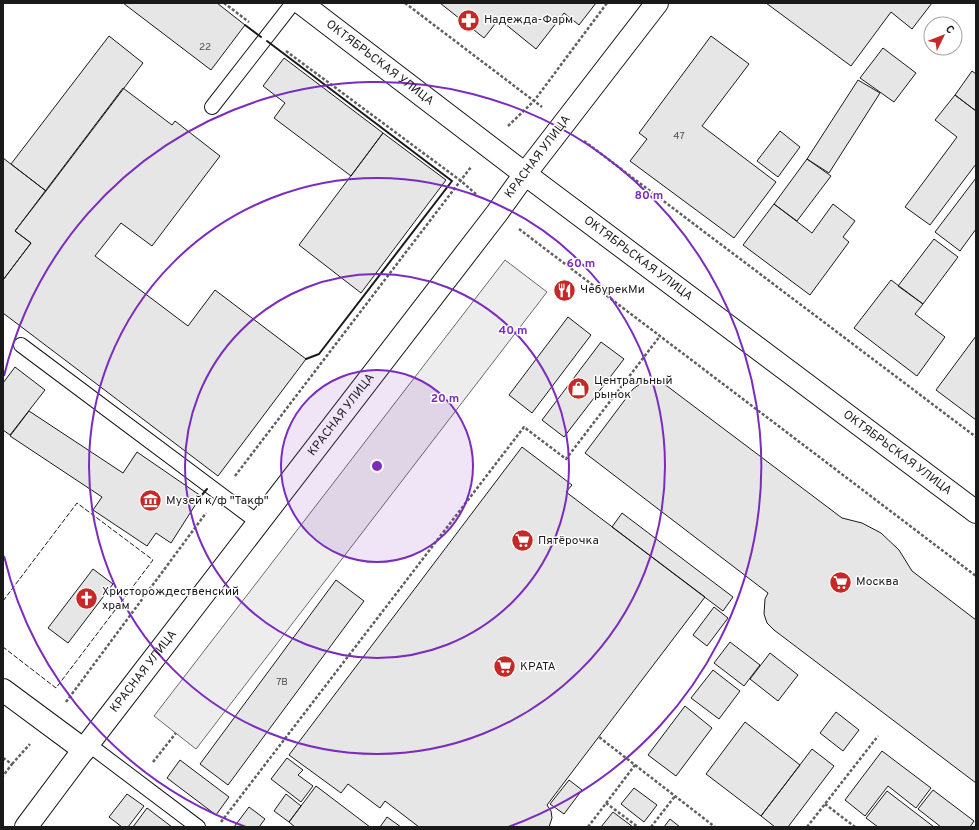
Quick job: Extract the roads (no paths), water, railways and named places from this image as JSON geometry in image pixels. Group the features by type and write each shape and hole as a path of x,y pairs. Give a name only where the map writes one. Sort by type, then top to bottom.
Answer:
{"street":[{"name":"ОКТЯБРЬСКАЯ УЛИЦА","path":"301,3 525,174 976,512"},
{"name":"КРАСНАЯ УЛИЦА","path":"26,827 497,213 562,124 657,3"},
{"path":"3,690 48,723 86,747"}],"lane":[{"path":"212,107 293,3"},
{"path":"21,345 259,523"},
{"path":"86,747 139,782 198,827"}],"place":[{"name":"Надежда-Фарм","path":"469,20"},
{"name":"ЧебурекМи","path":"565,290"},
{"name":"Центральный рынок","path":"578,388"},
{"name":"Музей к/ф \"Такф\"","path":"150,501"},
{"name":"Пятёрочка","path":"523,541"},
{"name":"Москва","path":"840,582"},
{"name":"Христорождественский храм","path":"86,599"},
{"name":"КРАТА","path":"504,667"}]}
